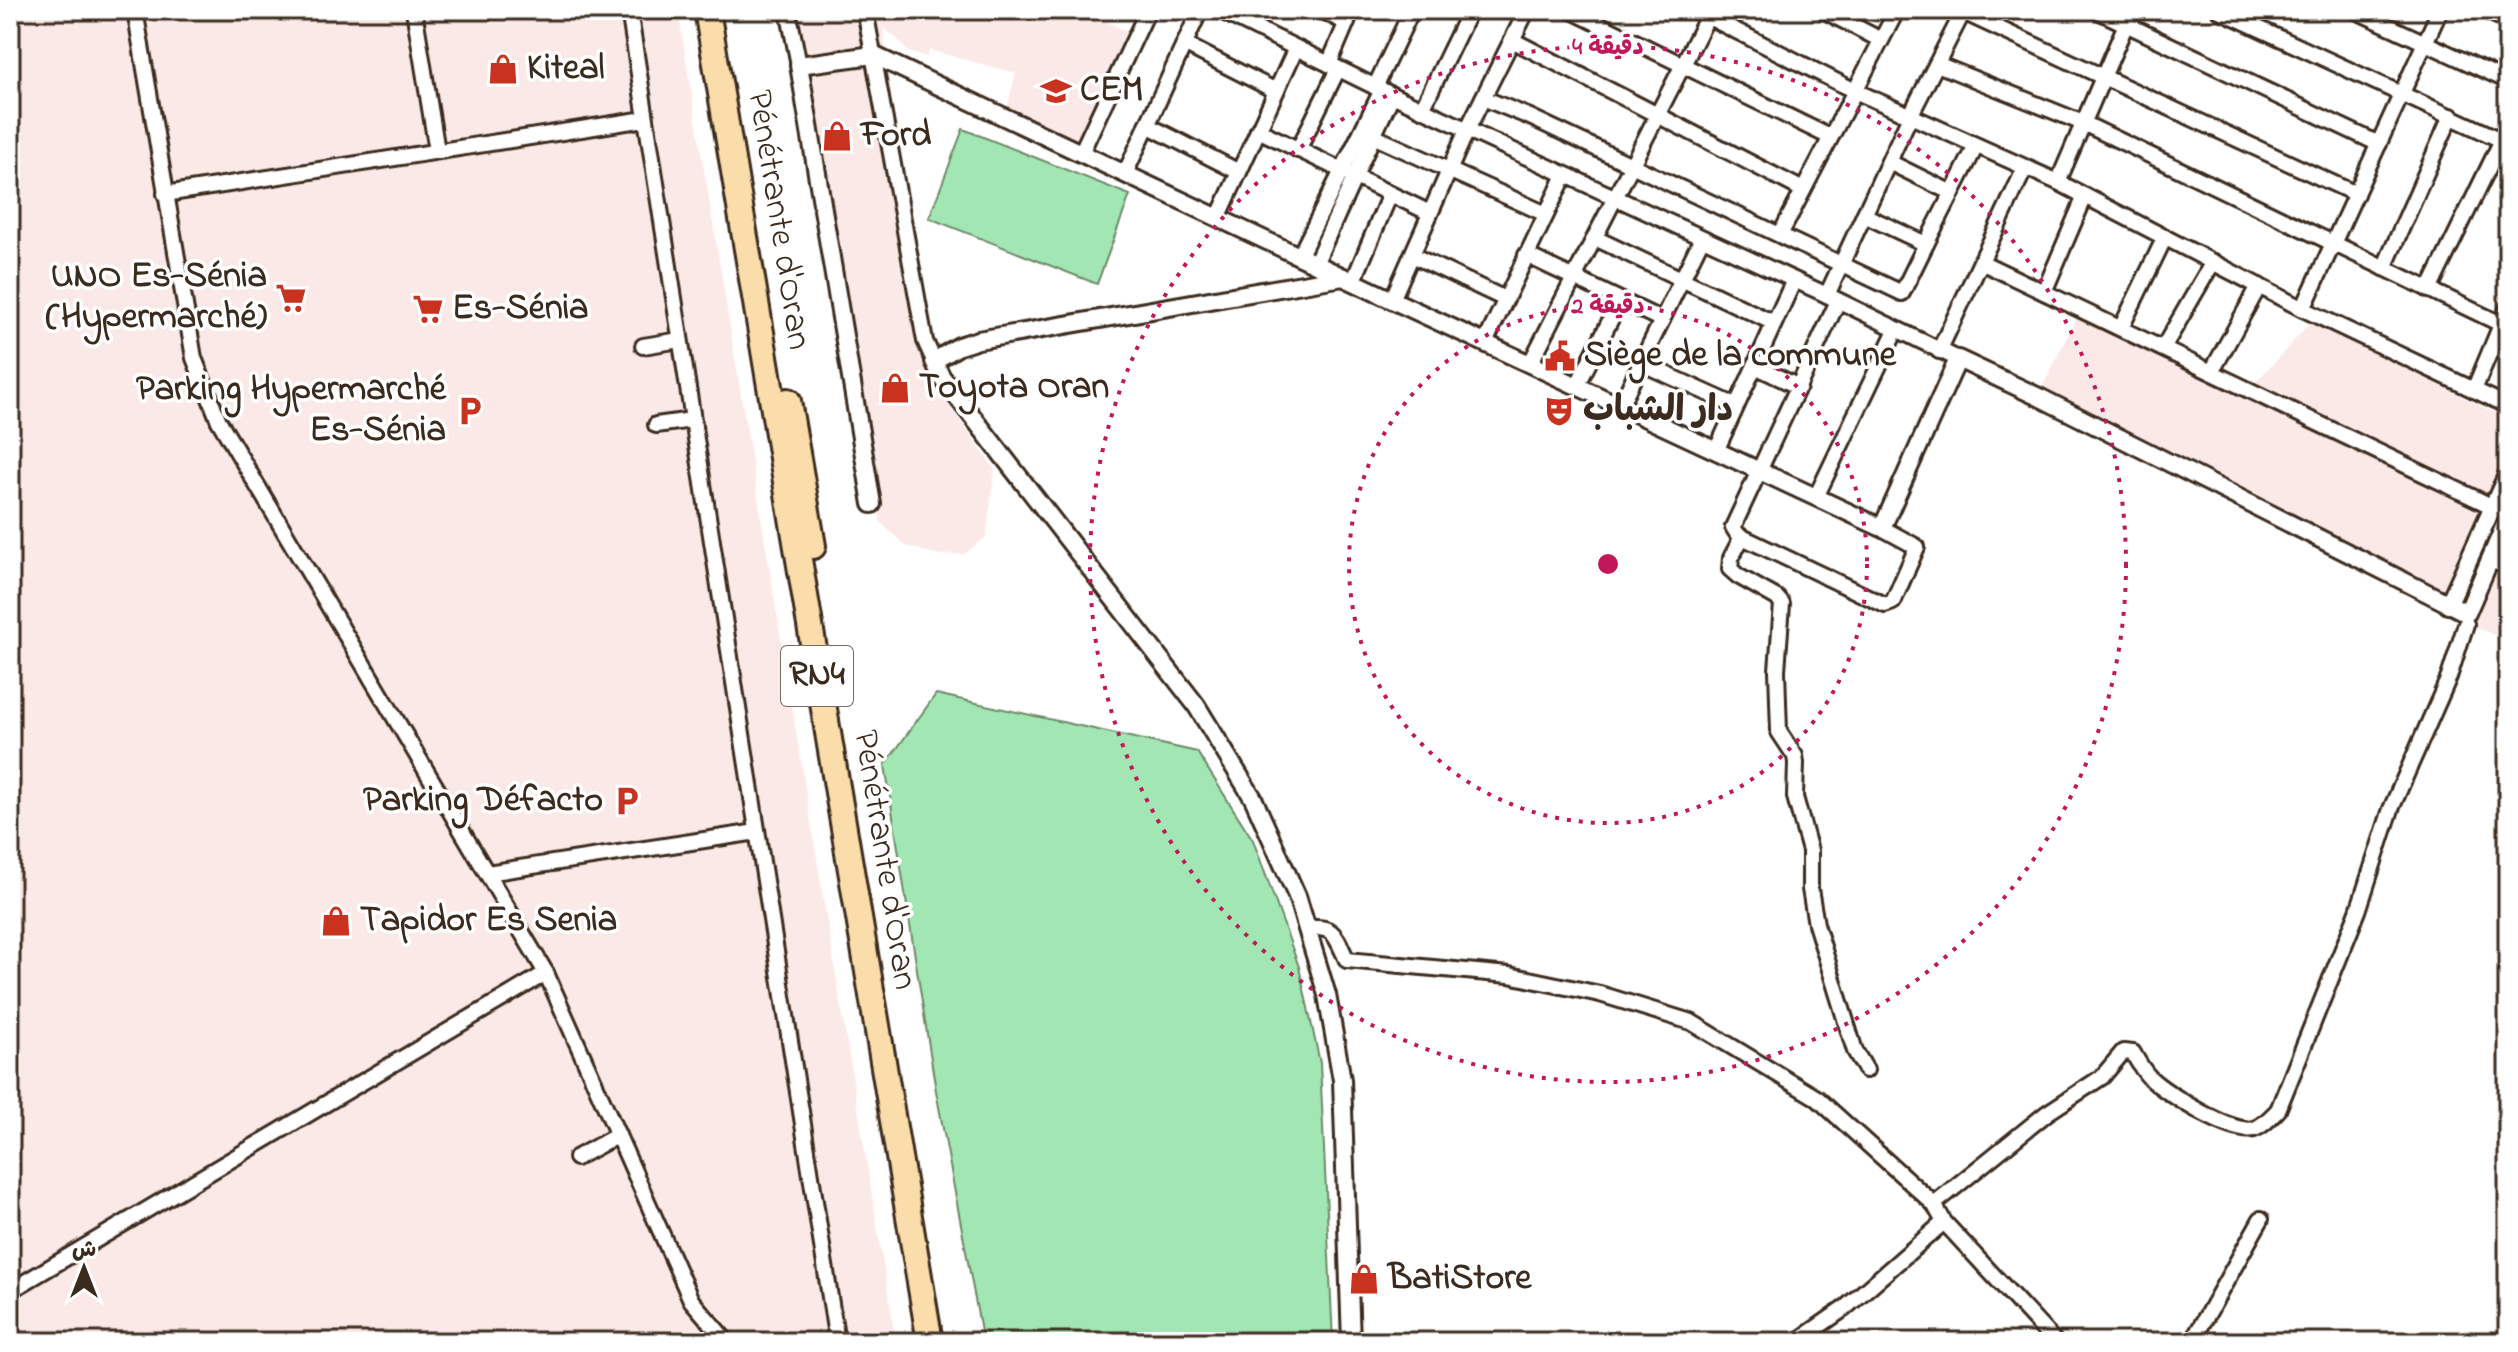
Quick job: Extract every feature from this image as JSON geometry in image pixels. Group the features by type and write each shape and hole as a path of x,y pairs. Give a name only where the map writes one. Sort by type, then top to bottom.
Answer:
{"highway":[{"name":"Pénétrante d'Oran","path":"707,10 930,1342"},
{"name":"Pénétrante d'Oran","path":"723,10 945,1342"}],"street":[{"path":"135,10 194,358 219,421 546,973 691,1300 727,1342"},
{"path":"414,10 437,151"},
{"path":"629,10 837,1342"},
{"path":"788,10 872,504"},
{"path":"865,10 925,341 941,376 1196,705 1253,798 1297,896 1327,995 1342,1080 1351,1342"},
{"path":"1081,153 1148,10"},
{"path":"1125,174 1200,10"},
{"path":"1219,10 1383,91 1794,280 2041,398 2448,605 2466,619"},
{"path":"1298,150 1350,16 1320,10"},
{"path":"1315,264 1412,10"},
{"path":"1422,109 1470,10"},
{"path":"1392,300 1467,130 1527,10"},
{"path":"1570,10 1830,137"},
{"path":"1823,10 1881,40"},
{"path":"1780,235 1897,10"},
{"path":"2096,10 2129,16 2379,144"},
{"path":"2219,10 2505,141 2429,290"},
{"path":"2354,10 2508,81"},
{"path":"2303,309 2440,10"},
{"path":"2484,10 2508,21"},
{"path":"799,65 873,55 1348,280 1485,343 1716,451 1760,471 1882,528 1917,547 1893,602 1885,605 1742,537 1734,531 1734,523 1760,471 1799,387 1832,298 1841,264 1910,116 1964,11 2356,194"},
{"path":"1530,364 1683,64 1705,12 1855,91 2058,182 2303,309 2508,406"},
{"path":"2058,182 2129,16"},
{"path":"1512,40 1803,190"},
{"path":"1184,44 1276,91"},
{"path":"1218,218 1296,48"},
{"path":"1937,64 2083,123 2501,324"},
{"path":"1299,257 1373,136 1383,91"},
{"path":"1483,98 1530,117 1902,293 1976,146"},
{"path":"2384,268 2451,116"},
{"path":"165,194 645,119"},
{"path":"1147,125 1239,172"},
{"path":"1258,130 1430,213"},
{"path":"1373,136 1546,214"},
{"path":"1889,162 1952,193"},
{"path":"1939,351 2025,168"},
{"path":"1485,343 1565,175"},
{"path":"1348,280 1390,194"},
{"path":"2044,292 2085,196"},
{"path":"1864,215 1926,244"},
{"path":"2121,328 2165,237"},
{"path":"1595,238 1774,323"},
{"path":"1620,406 1702,238"},
{"path":"1412,255 1505,299"},
{"path":"1526,255 1662,320"},
{"path":"1981,262 2503,512"},
{"path":"2163,348 2213,262"},
{"path":"934,361 959,346 978,340 1348,280"},
{"path":"1716,451 1794,280"},
{"path":"2212,371 2259,286"},
{"path":"1577,386 1620,301"},
{"path":"2474,390 2508,308"},
{"path":"1816,497 1896,330"},
{"path":"643,346 680,340"},
{"path":"1882,528 1958,359"},
{"path":"1641,363 1736,406"},
{"path":"1755,366 1799,387"},
{"path":"656,425 692,420"},
{"path":"1934,1204 2047,1113 2102,1077 2123,1052 2133,1053 2148,1076 2161,1088 2238,1130 2254,1129 2278,1110 2358,911 2391,809 2449,677 2466,619 2490,560 2503,512 2508,473"},
{"path":"2448,605 2503,512"},
{"path":"1742,537 1729,562 1730,569 1777,598 1783,607 1777,670 1779,732 1795,756 1795,797 1810,851 1810,889 1816,924 1855,1051 1866,1070"},
{"path":"2490,560 2508,567"},
{"path":"487,873 757,832"},
{"path":"1307,929 1322,927 1333,932 1347,960 1509,975 1600,994 1691,1022 1817,1098 1934,1204 1944,1222 2055,1342"},
{"path":"10,1291 546,973"},
{"path":"576,1158 618,1135"},
{"path":"2192,1342 2261,1219"},
{"path":"1796,1342 1845,1308 1944,1222"}],"shaded area":[{"path":"10,10 678,10 896,1342 10,1342"},
{"path":"786,10 1082,10 1128,32 1078,142 1007,108 1016,73 929,50 927,57 908,52 899,40 883,28 923,350 936,386 995,470 986,537 964,554 938,555 906,546 881,523"},
{"path":"2078,315 2246,393 2311,322 2508,419 2508,640 2466,624 2036,400"}],"green space":[{"path":"963,129 1130,195 1097,284 929,218"},
{"path":"936,694 1197,752 1253,840 1299,967 1320,1063 1333,1342 983,1342 936,1091 885,765"}],"place":[{"name":"Kiteal","path":"503,69"},
{"name":"CEM","path":"1056,91"},
{"name":"Ford","path":"837,136"},
{"name":"UNO Es-Sénia (Hypermarché)","path":"291,298"},
{"name":"Es-Sénia","path":"428,309"},
{"name":"Siège de la commune","path":"1560,356"},
{"name":"Toyota Oran","path":"895,388"},
{"name":"Parking Hypermarché Es-Sénia","path":"470,411"},
{"name":"دار الشباب","path":"1559,411"},
{"name":"Parking Défacto","path":"627,801"},
{"name":"Tapidor Es Senia","path":"336,921"},
{"name":"BatiStore","path":"1364,1279"}]}
